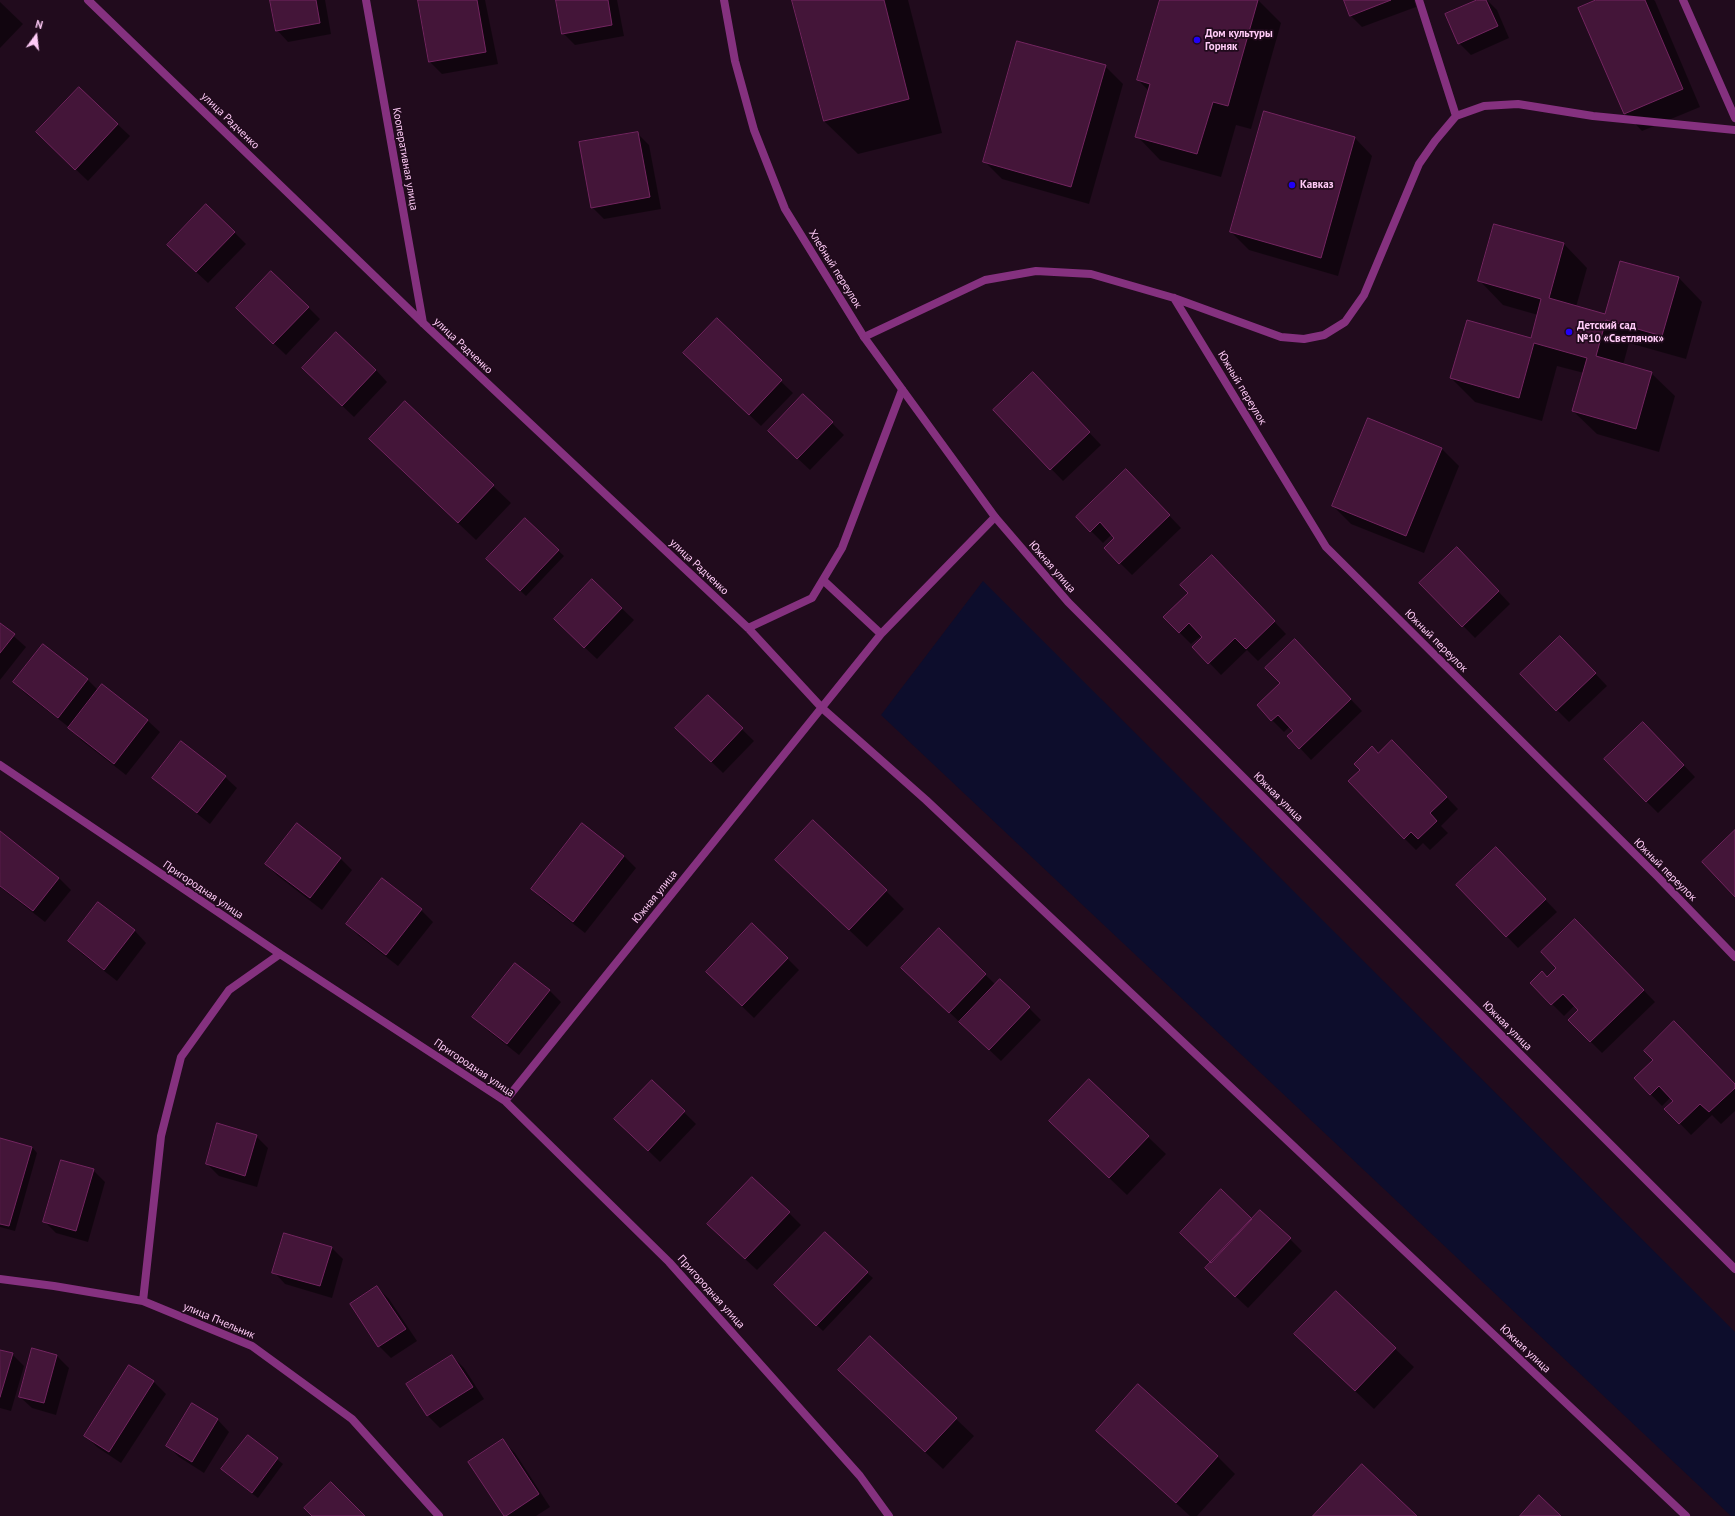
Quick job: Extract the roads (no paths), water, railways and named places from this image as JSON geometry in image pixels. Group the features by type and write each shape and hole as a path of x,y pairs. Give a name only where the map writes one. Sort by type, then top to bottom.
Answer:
{"street":[{"name":"улица Радченко","path":"88,0 423,323 748,628 822,708"},
{"name":"Кооперативная улица","path":"366,0 423,323"},
{"name":"Хлебный переулок","path":"724,0 735,61 754,130 785,209 864,337 995,517"},
{"path":"1419,0 1456,116"},
{"path":"1683,0 1735,118"},
{"path":"864,337 986,280 1036,271 1091,274 1174,298 1282,337 1304,339 1324,335 1345,322 1364,295 1420,164 1435,141 1456,116 1484,106 1518,104 1593,116 1735,130"},
{"name":"Южный переулок","path":"1174,298 1326,547 1657,876 1735,957"},
{"path":"748,628 812,598 842,548 902,390"},
{"name":"Южная улица","path":"505,1101 881,634 995,517 1068,602 1735,1269"},
{"path":"823,580 881,634"},
{"name":"Южная улица","path":"822,708 932,806 1686,1516"},
{"name":"Пригородная улица","path":"0,765 280,954 505,1101 669,1262 860,1476 889,1516"},
{"path":"143,1301 161,1136 181,1057 229,990 280,954"},
{"name":"улица Пчельник","path":"0,1279 54,1286 143,1301 252,1346 352,1419 439,1516"}],"place":[{"name":"Дом культуры Горняк","path":"1197,40"},
{"name":"Кавказ","path":"1292,185"},
{"name":"Детский сад №10 «Светлячок»","path":"1569,332"}]}
